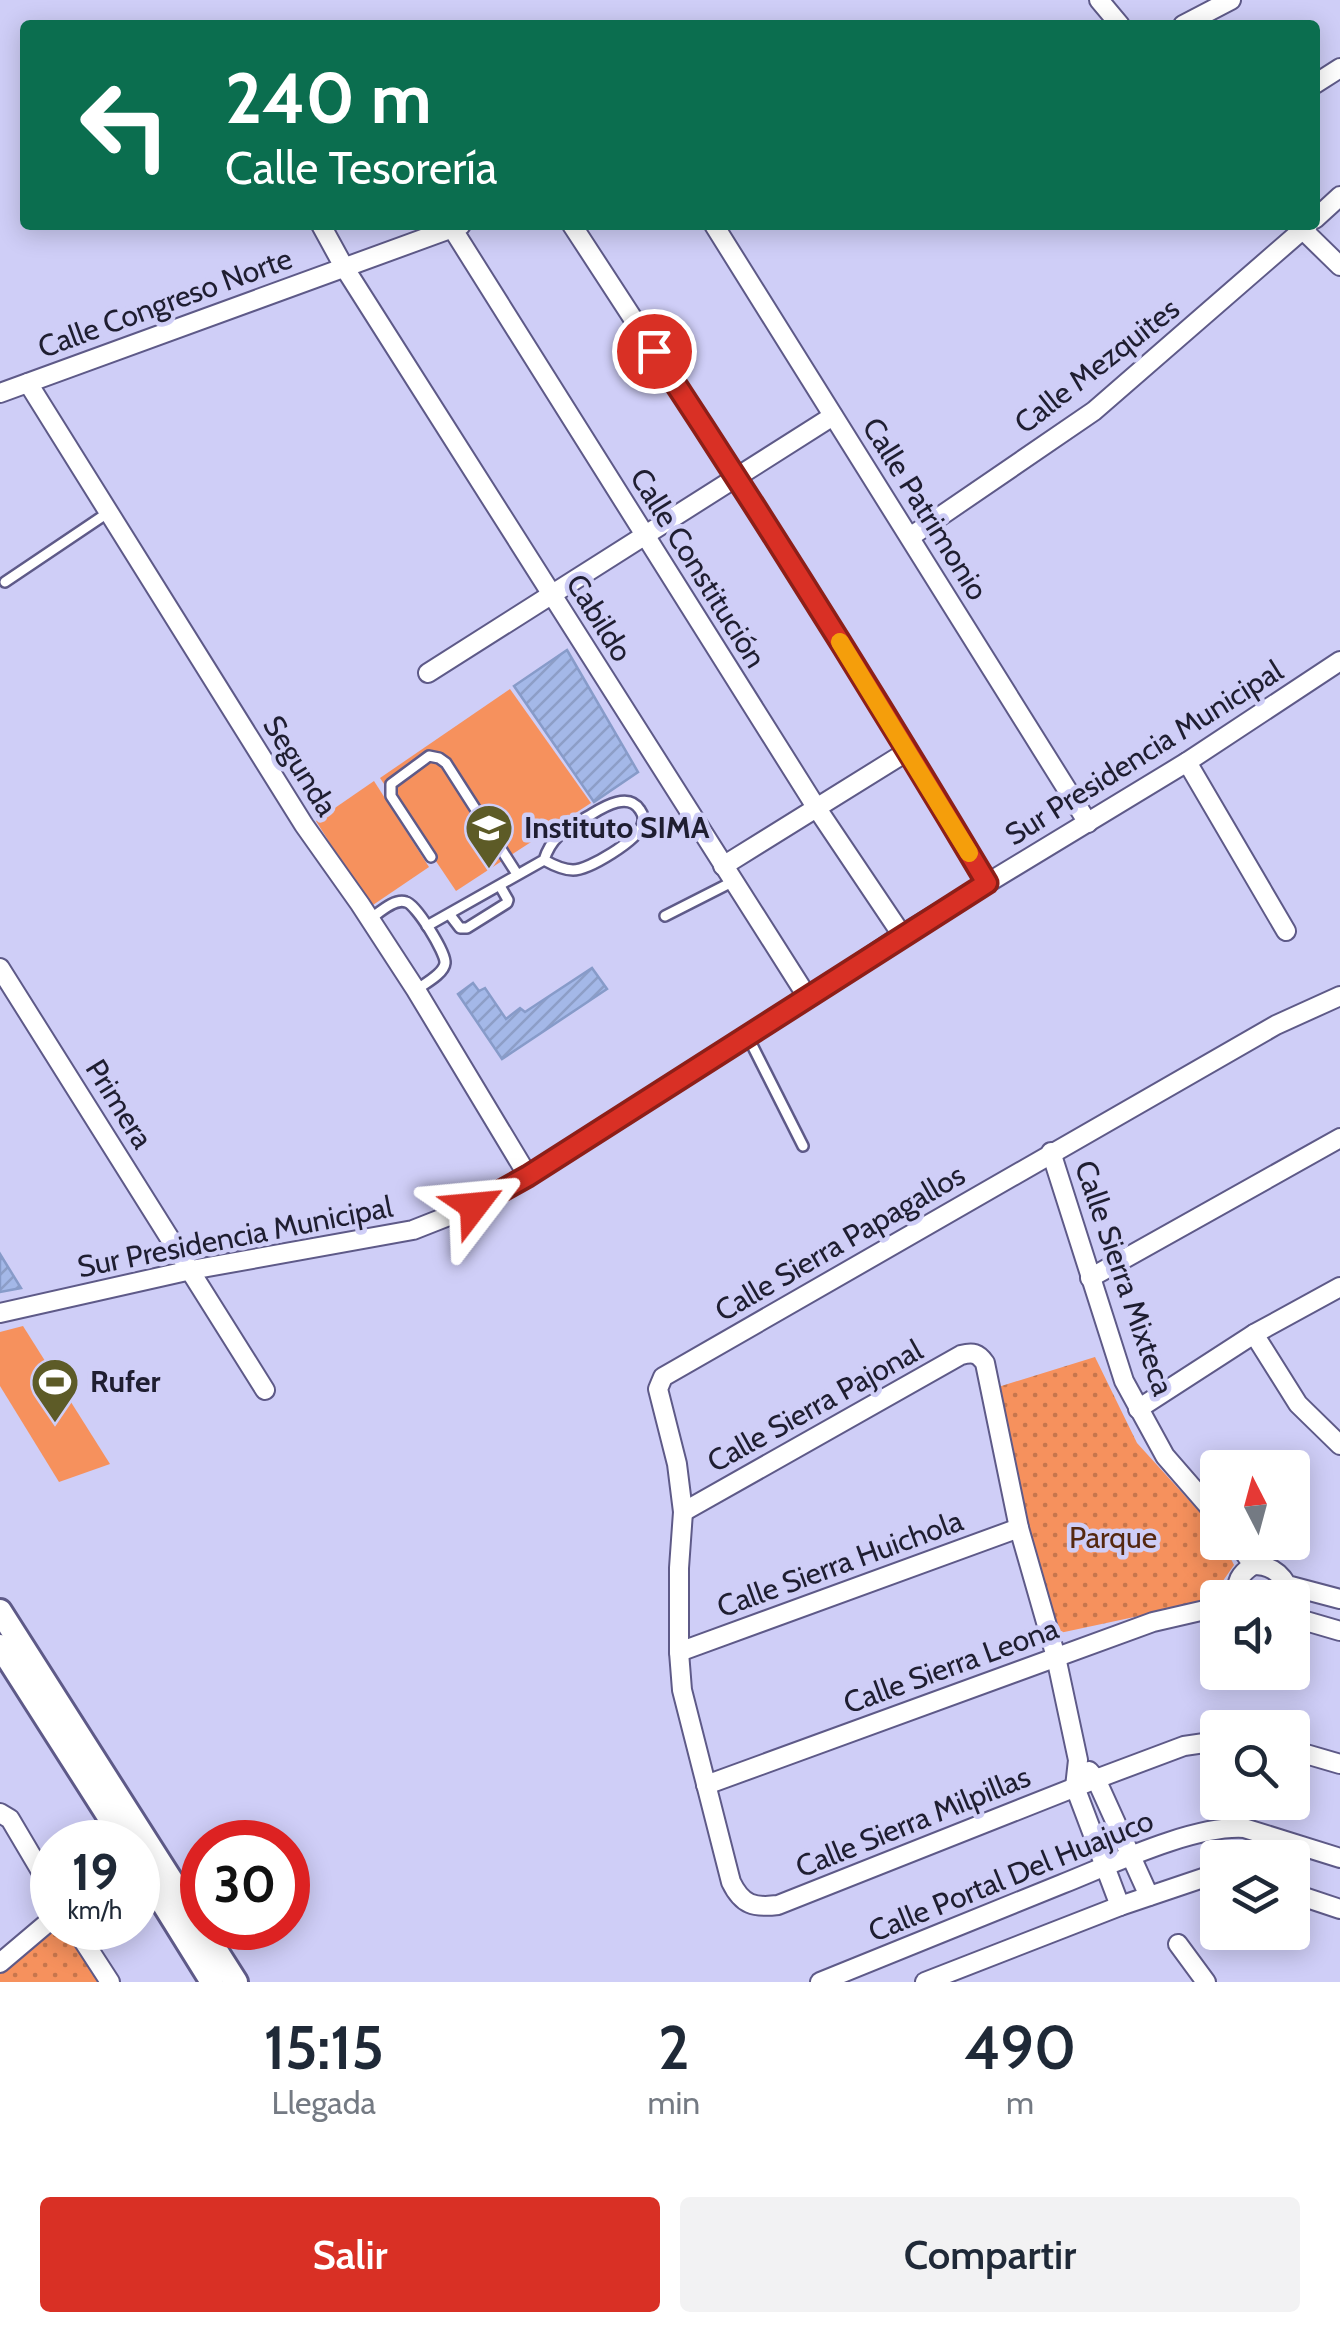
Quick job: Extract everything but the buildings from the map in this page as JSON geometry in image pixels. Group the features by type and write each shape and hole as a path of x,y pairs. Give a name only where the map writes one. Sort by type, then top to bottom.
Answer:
{"street":[{"path":"1193,20 1231,0"},
{"name":"Calle Mezquites","path":"1320,213 1340,196"},
{"name":"Cabildo","path":"324,230 808,998"},
{"name":"Calle Congreso Norte","path":"0,392 449,230"},
{"name":"Calle Constitución","path":"459,230 645,536 902,935"},
{"path":"575,230 737,478 987,883"},
{"name":"Calle Patrimonio","path":"717,230 1088,823"},
{"name":"Calle Mezquites","path":"910,537 1094,410 1300,230"},
{"path":"1310,230 1340,266"},
{"name":"Segunda","path":"28,382 304,825 416,990 528,1176"},
{"path":"428,674 833,416"},
{"name":"Sur Presidencia Municipal","path":"0,1313 191,1270 413,1230 474,1206 528,1176 902,935 1187,762 1340,661"},
{"path":"728,874 816,807 908,750"},
{"path":"1187,762 1286,931"},
{"name":"Primera","path":"0,968 265,1390"},
{"name":"Calle Sierra Papagallos","path":"683,1512 677,1464 660,1402 659,1383 663,1378 1276,1025 1340,996"},
{"path":"1090,1278 1340,1138"},
{"name":"Calle Sierra Mixteca","path":"1051,1152 1112,1348 1138,1409 1165,1456 1200,1496"},
{"path":"1138,1409 1254,1334 1340,1287"},
{"path":"1254,1334 1298,1404 1340,1444"},
{"name":"Calle Sierra Pajonal","path":"683,1512 961,1355 975,1353 985,1363 1020,1528"},
{"path":"683,1512 679,1568 682,1690 706,1785"},
{"path":"1020,1528 1056,1657 1078,1760 1075,1787 1120,1906"},
{"name":"Calle Sierra Huichola","path":"679,1652 1020,1528"},
{"path":"1249,1560 1253,1565"},
{"path":"1238,1580 1253,1565 1265,1565 1281,1574 1283,1580"},
{"path":"1310,1594 1340,1598"},
{"name":"Calle Sierra Leona","path":"706,1785 1153,1622 1200,1610"},
{"path":"0,1611 236,1982"},
{"path":"1310,1622 1340,1631"},
{"path":"0,1646 111,1820"},
{"name":"Calle Sierra Milpillas","path":"706,1785 731,1882 738,1896 764,1906 778,1904 1075,1787 1200,1743"},
{"path":"1310,1755 1340,1764"},
{"path":"1078,1760 1096,1779 1149,1896"},
{"path":"0,1814 10,1819 30,1853"},
{"name":"Calle Portal Del Huajuco","path":"820,1982 1106,1866 1206,1830 1244,1828 1340,1858"},
{"path":"925,1982 1200,1879"},
{"path":"160,1898 212,1982"},
{"path":"1310,1899 1340,1909"},
{"path":"0,1963 30,1938"},
{"path":"1178,1944 1206,1982"},
{"path":"90,1950 110,1982"}],"lane":[{"path":"5,582 109,512"},
{"path":"431,857 392,796 391,784 429,756 446,763 517,874"},
{"path":"427,926 544,860 548,846 557,836 603,808 630,802 642,814 640,829 633,838 597,862 573,870 544,860"},
{"path":"665,916 728,874"},
{"path":"450,915 460,928 473,924 507,903 500,886"},
{"path":"370,919 405,901 427,926 444,954 445,965 416,990"},
{"path":"748,1036 803,1146"}],"green space":[{"path":"510,689 591,803 456,891 380,778"},
{"path":"374,781 429,867 370,907 316,821"},
{"name":"Rufer","path":"23,1326 110,1464 59,1482 0,1386 0,1332"},
{"name":"Parque","path":"1095,1357 1137,1443 1200,1512 1200,1560 1232,1560 1234,1565 1224,1580 1200,1580 1200,1603 1055,1634 995,1388"},
{"path":"30,1949 81,1950 102,1982 0,1982 0,1974"}],"slow traffic":[{"path":"840,642 969,853"}],"place":[{"name":"Instituto SIMA","path":"489,870"},
{"name":"Rufer","path":"55,1424"}],"route":[{"path":"474,1206 528,1176 987,883 908,750 654,351"}]}
